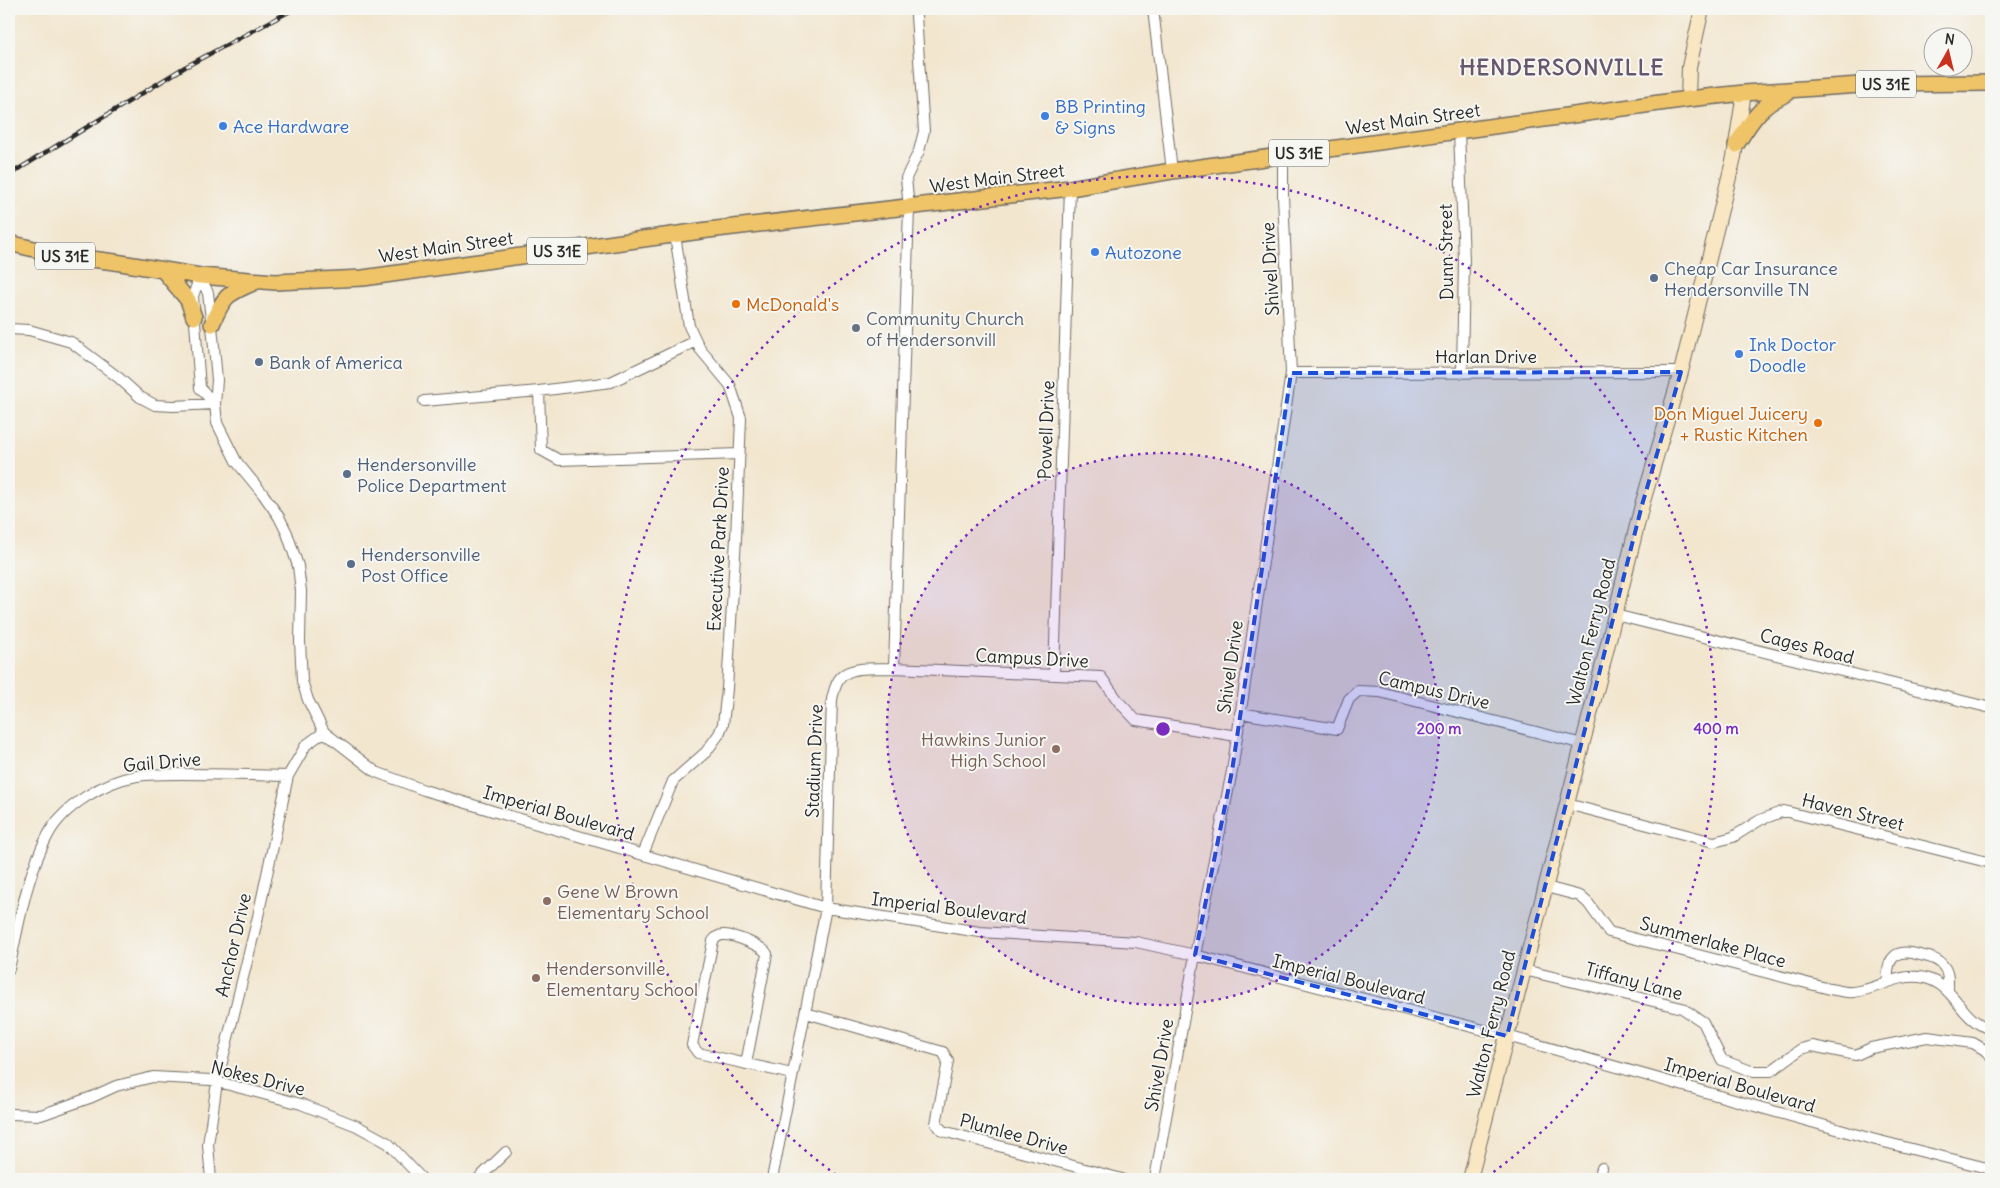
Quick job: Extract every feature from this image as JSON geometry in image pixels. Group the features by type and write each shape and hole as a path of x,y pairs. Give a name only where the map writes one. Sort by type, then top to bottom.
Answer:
{"main road":[{"name":"West Main Street","path":"9,243 59,255 200,276 256,281 363,278 675,235 1070,188 1172,171 1688,99 1744,93 1876,84 1991,83"},
{"path":"1736,145 1752,120 1764,107 1776,98 1796,90"},
{"path":"163,270 188,300 194,317"},
{"path":"212,324 220,304 227,296 256,281"}],"street":[{"path":"1153,9 1172,171"},
{"path":"1688,99 1689,67 1702,9"},
{"path":"894,668 909,208 906,178 919,151 924,131 916,16"},
{"name":"Walton Ferry Road","path":"1470,1179 1583,744 1642,505 1681,372 1736,145 1744,93"},
{"name":"Dunn Street","path":"1459,132 1464,261 1462,372"},
{"name":"Shivel Drive","path":"1155,1179 1195,955 1232,772 1291,373 1283,156"},
{"name":"Powell Drive","path":"1054,674 1070,188"},
{"name":"Executive Park Drive","path":"643,854 673,781 706,752 719,734 725,715 741,418 730,385 700,349 689,326 675,235"},
{"name":"Imperial Boulevard","path":"200,276 193,296 200,388 215,404"},
{"name":"Imperial Boulevard","path":"200,276 208,294 212,324 217,380 215,404 217,423 230,452 263,494 287,533 298,566 301,591 302,681 308,700 324,732 376,772 424,790 826,908 980,932 1136,942 1195,955 1507,1036 1760,1108 1991,1169"},
{"path":"9,329 29,330 71,342 119,378 140,397 155,405 215,404"},
{"path":"424,401 539,391 611,382 696,341"},
{"name":"Harlan Drive","path":"1291,373 1681,372"},
{"path":"539,391 541,450 559,460 739,454"},
{"name":"Cages Road","path":"1615,615 1991,708"},
{"name":"Campus Drive","path":"894,668 1101,677 1119,702 1136,720 1236,736"},
{"name":"Stadium Drive","path":"772,1179 826,908 832,699 841,676 861,669 894,668"},
{"name":"Campus Drive","path":"1240,713 1337,729 1349,698 1358,691 1380,692 1583,744"},
{"name":"Anchor Drive","path":"211,1179 208,1145 217,1082 256,921 288,776 306,746 324,732"},
{"name":"Gail Drive","path":"9,969 33,868 48,834 72,805 111,783 136,776 225,774 288,776"},
{"name":"Haven Street","path":"1567,804 1714,842 1733,837 1760,820 1784,811 1991,863"},
{"name":"Summerlake Place","path":"1546,887 1580,896 1588,903 1609,932 1830,989 1852,992 1906,977 1925,978 1940,984 1948,990 1965,1013 1981,1026 1991,1029"},
{"path":"746,1064 767,954 764,949 733,936 722,934 717,936 714,941 692,1045 698,1053 746,1064 792,1074"},
{"name":"Summerlake Place","path":"1888,982 1887,973 1894,956 1902,952 1910,952 1933,958 1944,967 1948,980 1948,990"},
{"name":"Tiffany Lane","path":"1524,970 1682,1008 1703,1022 1722,1060 1757,1072 1771,1072 1801,1049 1812,1046 1856,1055 1871,1048 1927,1037 1973,1043 1985,1050 1991,1057"},
{"name":"Plumlee Drive","path":"806,1013 943,1052 948,1061 936,1124 943,1131 1122,1179"},
{"name":"Nokes Drive","path":"9,1114 41,1116 92,1098 116,1086 153,1077 217,1082 301,1104 357,1126 388,1143 422,1179"},
{"path":"478,1179 506,1152"},
{"path":"1599,1179 1602,1168"}],"highlighted area":[{"path":"1681,372 1642,505 1507,1036 1195,955 1232,771 1291,373"}],"railway":[{"path":"9,175 185,67 294,9"}],"place":[{"name":"BB Printing & Signs","path":"1045,116"},
{"name":"Ace Hardware","path":"223,126"},
{"name":"Autozone","path":"1095,252"},
{"name":"Cheap Car Insurance Hendersonville TN","path":"1654,278"},
{"name":"McDonald's","path":"736,304"},
{"name":"Community Church of Hendersonvill","path":"856,328"},
{"name":"Ink Doctor Doodle","path":"1739,354"},
{"name":"Bank of America","path":"259,362"},
{"name":"Don Miguel Juicery + Rustic Kitchen","path":"1818,423"},
{"name":"Hendersonville Police Department","path":"347,474"},
{"name":"Hendersonville Post Office","path":"351,564"},
{"name":"Hawkins Junior High School","path":"1056,749"},
{"name":"Gene W Brown Elementary School","path":"547,901"},
{"name":"Hendersonville Elementary School","path":"536,978"}],"district":[{"name":"HENDERSONVILLE","path":"1562,67"}]}
